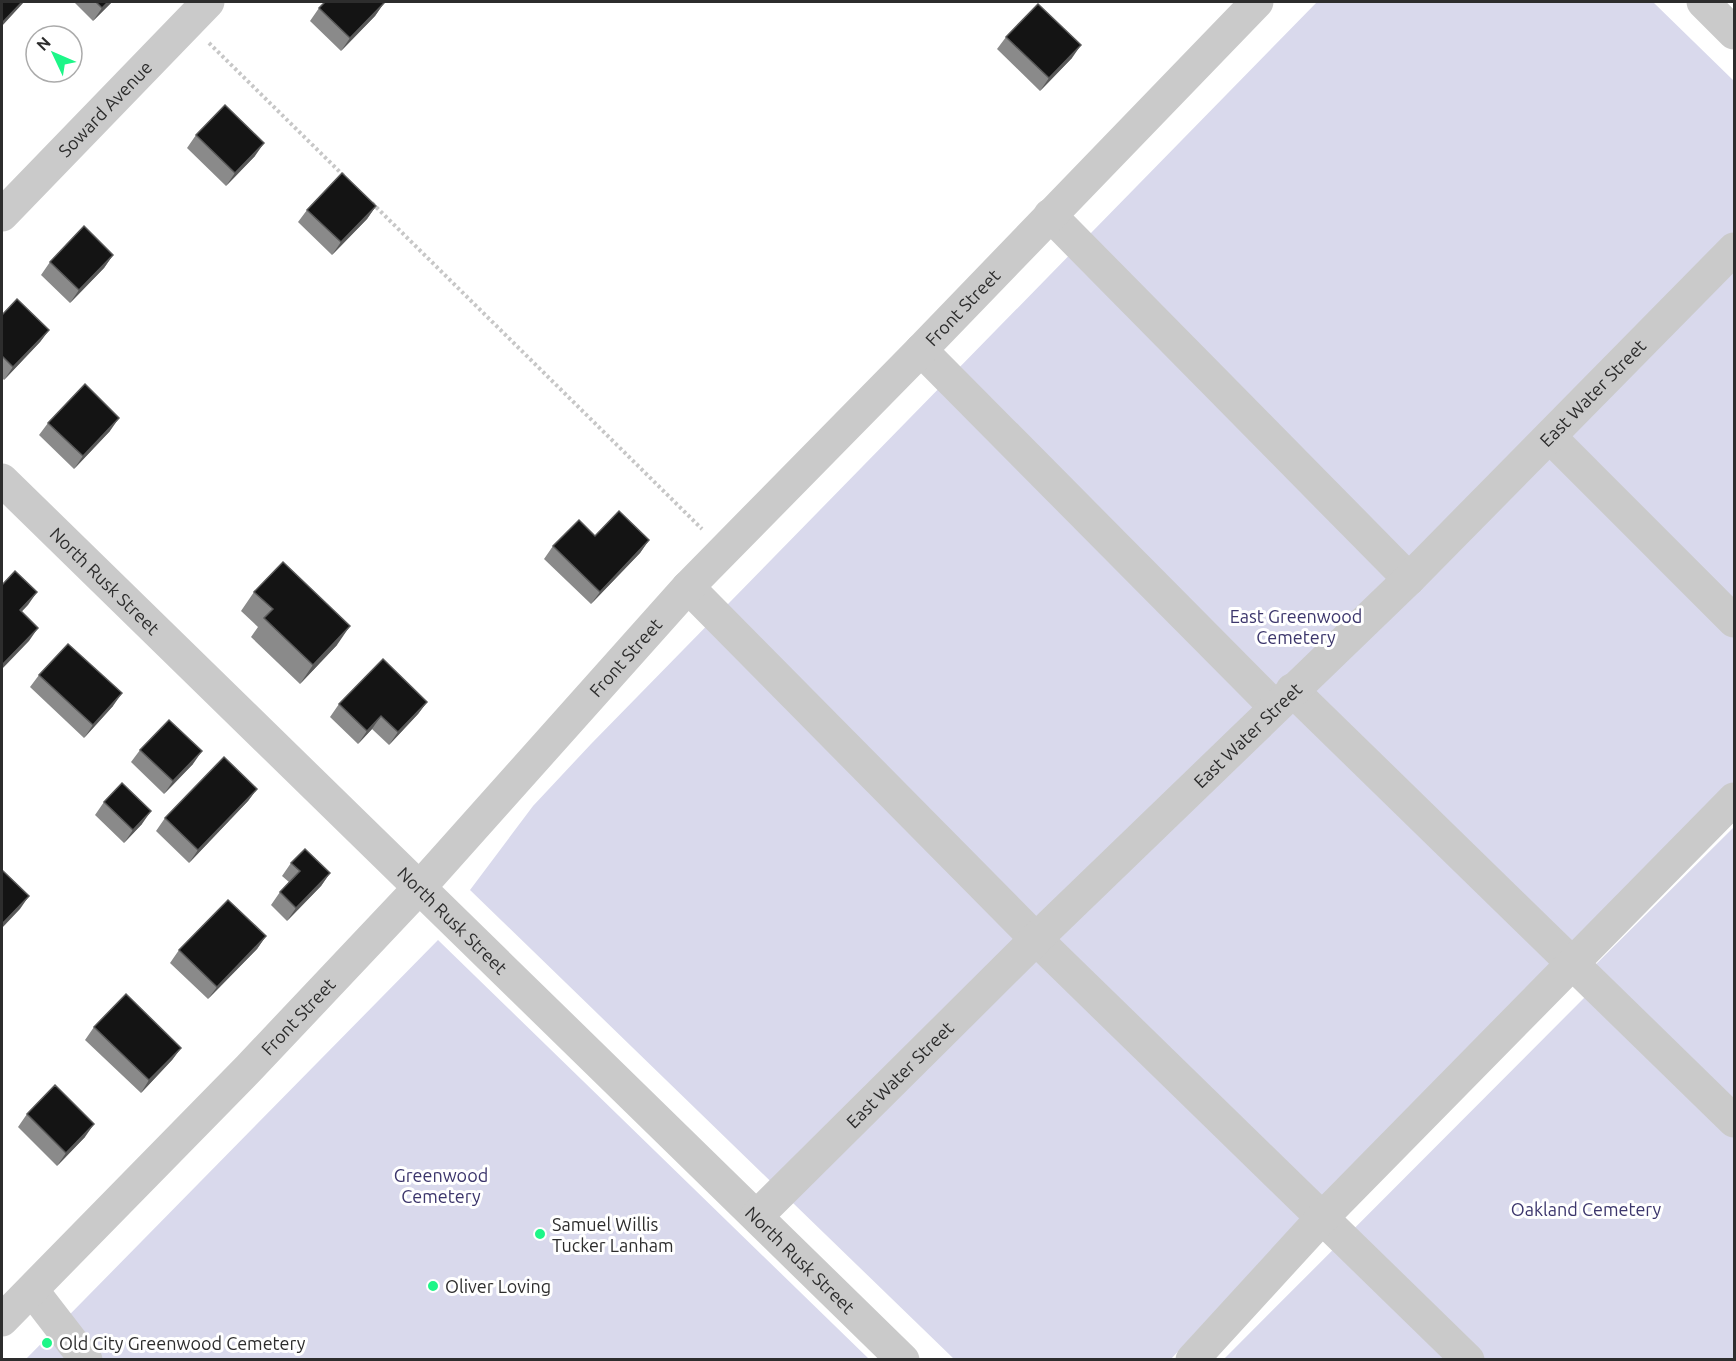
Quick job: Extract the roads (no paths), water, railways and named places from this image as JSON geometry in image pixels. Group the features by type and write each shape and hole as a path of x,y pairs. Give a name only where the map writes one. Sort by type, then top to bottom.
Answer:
{"street":[{"name":"Front Street","path":"2,1320 249,1068 420,887 688,587 1257,2"},
{"path":"1703,2 1734,33"},
{"name":"Soward Avenue","path":"2,215 198,12"},
{"path":"1050,215 1408,579"},
{"name":"East Water Street","path":"756,1216 1036,939 1408,579 1734,249"},
{"path":"921,350 1284,699 1572,963 1734,1121"},
{"path":"1550,437 1734,621"},
{"name":"North Rusk Street","path":"2,480 903,1359"},
{"path":"688,587 1036,939 1468,1359"},
{"path":"1191,1359 1322,1218 1734,799"},
{"path":"32,1290 86,1359"}],"place":[{"name":"Samuel Willis Tucker Lanham","path":"540,1234"},
{"name":"Oliver Loving","path":"433,1286"},
{"name":"Old City Greenwood Cemetery","path":"47,1343"}],"park label":[{"name":"East Greenwood Cemetery","path":"1296,626"},
{"name":"Greenwood Cemetery","path":"441,1185"},
{"name":"Oakland Cemetery","path":"1586,1209"}]}
